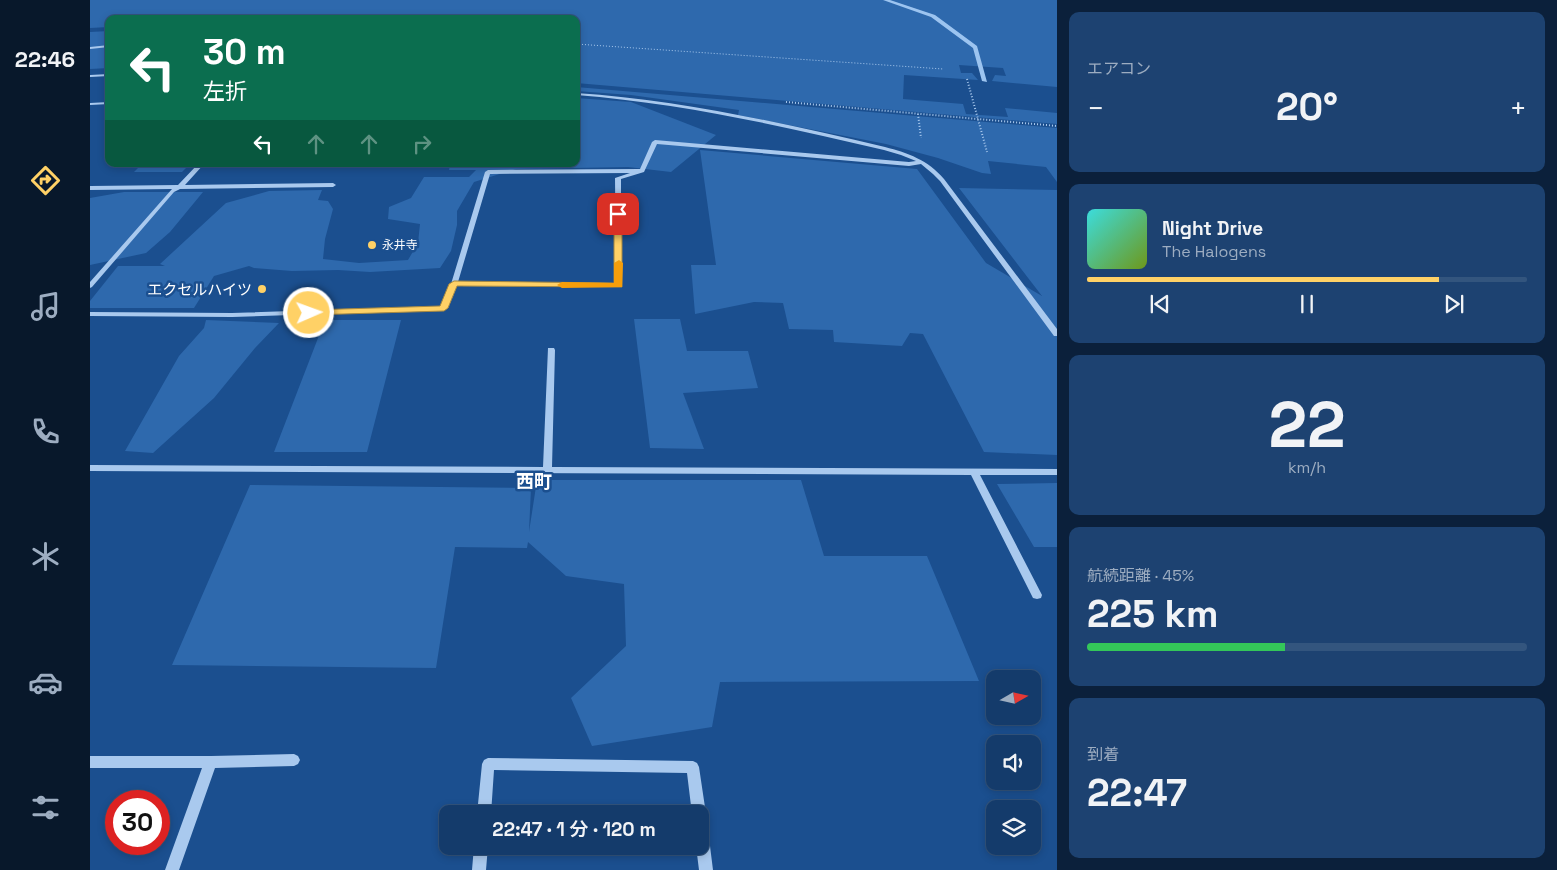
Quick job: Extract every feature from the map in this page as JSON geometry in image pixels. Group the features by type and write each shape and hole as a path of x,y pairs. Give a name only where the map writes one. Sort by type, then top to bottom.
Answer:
{"street":[{"path":"90,48 105,46"},
{"path":"90,76 105,75"},
{"path":"580,94 626,98 683,107 875,146 896,151 922,162 934,171 1057,334"},
{"path":"90,104 105,103"},
{"path":"454,284 619,286 618,178 642,171 655,142 909,164 922,162"},
{"path":"90,286 172,192 182,186 198,167"},
{"path":"90,314 232,315 444,308 454,284 488,172 642,171"},
{"path":"90,188 334,185"},
{"path":"547,470 551,350"},
{"path":"90,468 1057,472"},
{"path":"974,472 1037,595"},
{"path":"90,762 294,760"},
{"path":"172,870 211,762"},
{"path":"485,805 488,764 693,767 698,805"},
{"path":"479,870 480,855"},
{"path":"704,855 706,870"}],"path":[{"path":"580,44 943,69"},
{"path":"967,79 987,152"},
{"path":"778,102 1057,126"},
{"path":"918,114 922,142"}],"shaded area":[{"path":"90,0 1057,0 1057,87 992,81 995,75 1006,76 1003,68 959,65 961,73 972,73 978,80 904,75 903,99 963,104 966,114 1008,117 1005,108 1057,113 1057,124 580,83 580,15 105,15 105,27 90,28"},
{"path":"105,31 105,68 90,69 90,32"},
{"path":"580,87 1057,128 1057,182 1046,167 988,161 991,174 982,173 938,158 886,144 738,115 739,110 631,95 580,91"},
{"path":"580,98 631,102 716,135 671,172 628,167 516,169 474,182 457,211 457,225 451,251 440,268 370,272 338,270 292,271 249,266 214,276 194,308 90,308 90,301 118,266 165,266 160,264 226,203 269,191 322,190 318,200 328,201 333,209 325,239 323,259 359,263 408,260 418,243 420,224 388,219 389,207 411,198 424,177 469,177 476,170 449,170 450,167 580,167"},
{"path":"700,150 917,169 986,263 1042,296 959,188 1057,190 1057,455 984,452 923,334 910,333 902,346 834,342 833,330 789,329 783,303 754,302 695,314 691,265 716,265"},
{"path":"139,167 187,167 182,172 134,172"},
{"path":"124,192 203,192 170,232 146,253 90,265 90,198"},
{"path":"634,319 680,319 687,351 748,351 758,388 683,393 704,449 650,448"},
{"path":"206,320 279,323 255,348 214,398 153,453 125,451 179,356 204,328"},
{"path":"325,320 401,320 367,452 274,452"},
{"path":"537,480 801,480 824,556 927,556 979,681 720,682 712,727 592,746 571,698 626,646 624,584 566,576 528,542 527,548 455,547 436,668 172,665 250,485 531,488 529,532"},
{"path":"1057,483 1057,547 1034,547 997,484"}],"waterway":[{"path":"885,0 933,16 975,47 985,81"}],"slow traffic":[{"path":"562,285 619,286 619,263"}],"place":[{"name":"永井寺","path":"372,245"},
{"name":"エクセルハイツ","path":"262,289"}],"district":[{"name":"西町","path":"534,481"}],"route":[{"path":"309,313 444,308 454,284 619,286 618,214"}]}
